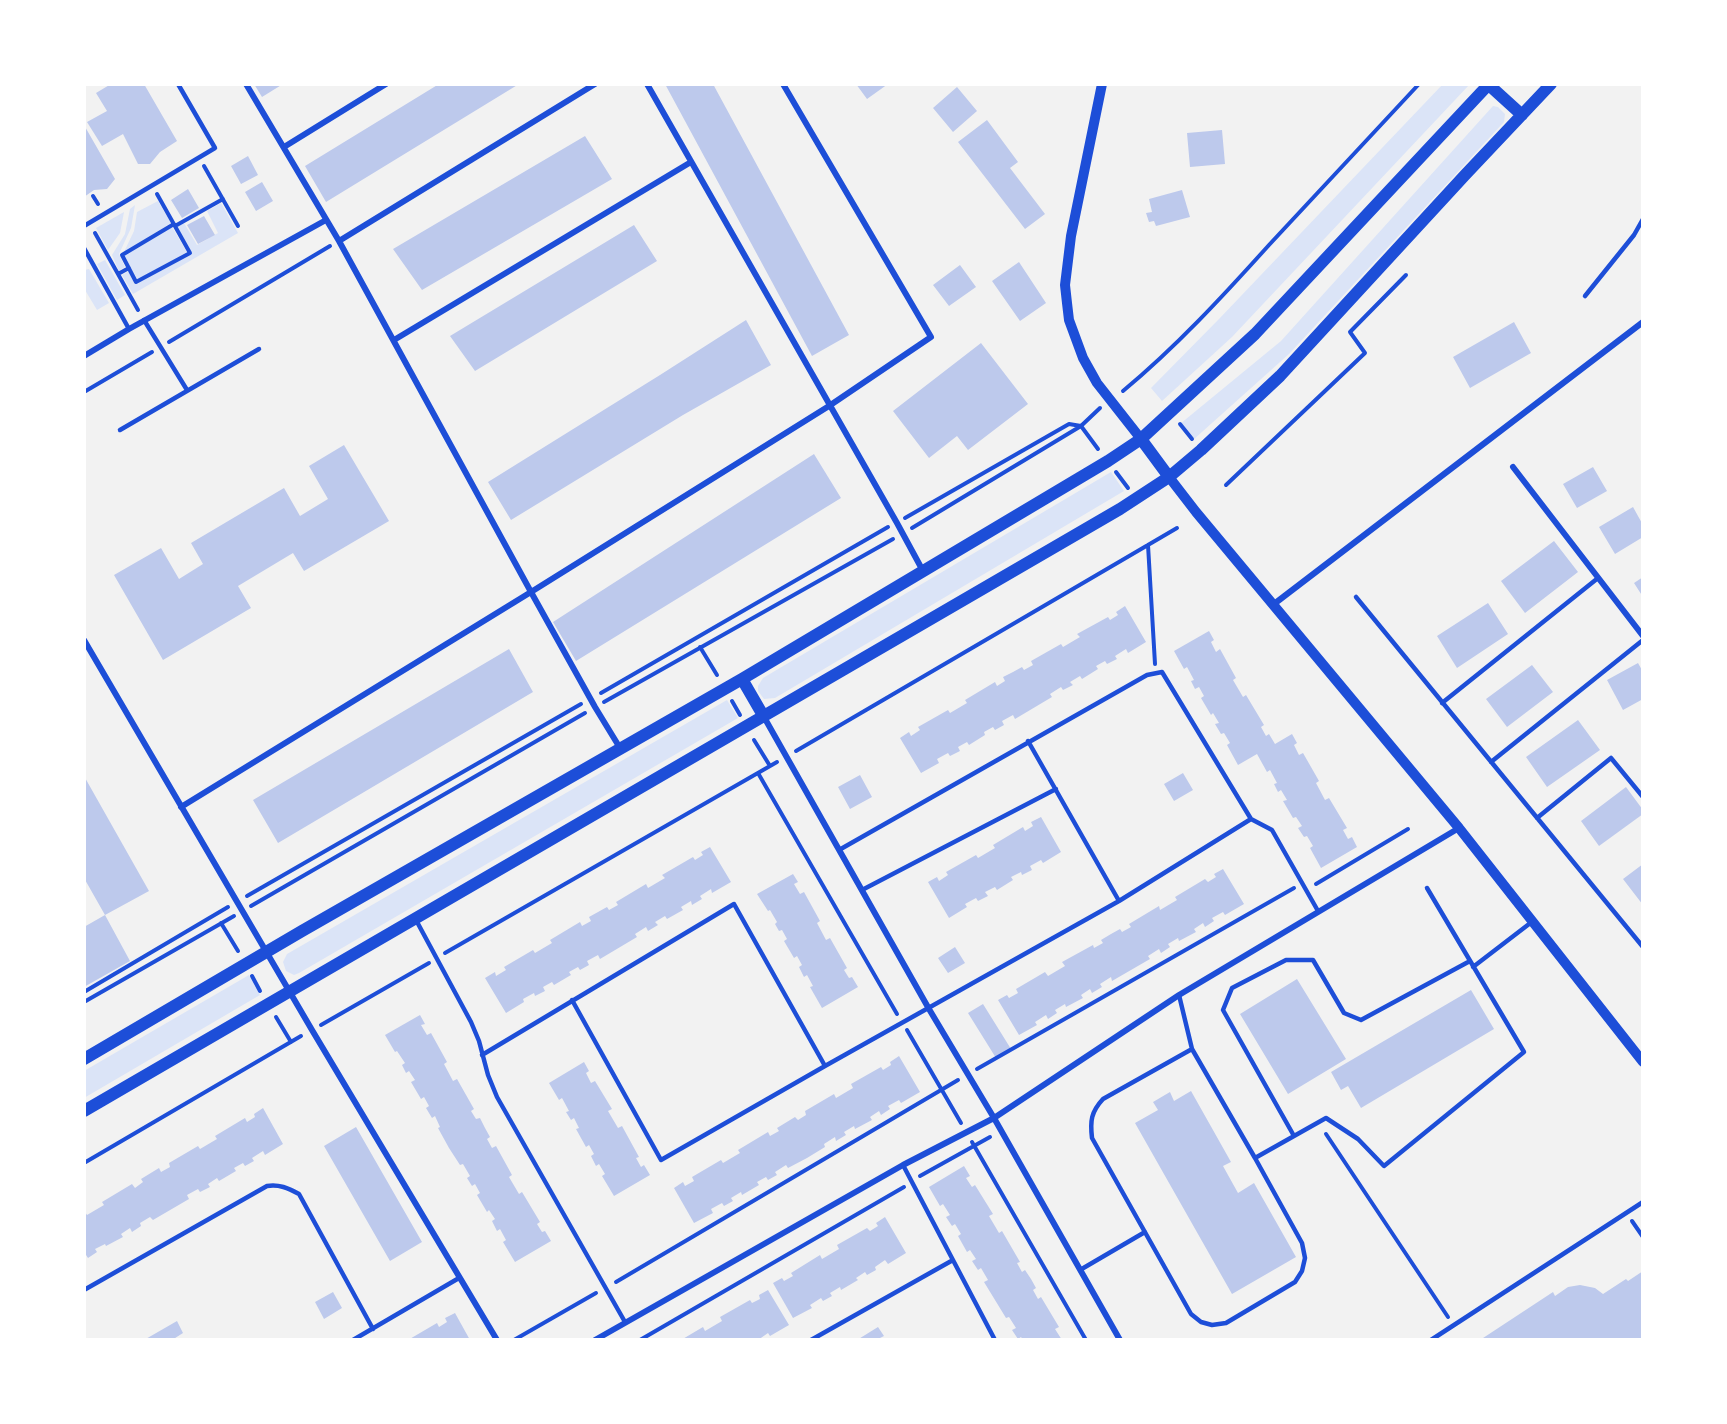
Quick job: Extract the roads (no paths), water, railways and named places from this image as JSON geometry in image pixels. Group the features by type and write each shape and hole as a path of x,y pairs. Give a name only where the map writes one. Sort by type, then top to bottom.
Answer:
{"main road":[{"path":"84,1059 742,679 1141,439 1255,334 1489,84 1522,115"},
{"path":"84,1111 415,917 764,717 1169,477 1280,376 1551,84"},
{"path":"1141,439 1169,477"},
{"path":"742,679 764,717"}],"street":[{"path":"246,84 339,241 531,592 620,748"},
{"path":"285,147 386,84"},
{"path":"339,241 595,84"},
{"path":"647,84 922,571"},
{"path":"181,807 830,406 931,337 783,84"},
{"path":"1102,84 1071,236 1065,285 1069,320 1083,358 1097,383 1141,439"},
{"path":"394,340 691,162"},
{"path":"84,356 144,320 326,220"},
{"path":"1274,604 1643,322"},
{"path":"1513,467 1643,638"},
{"path":"1169,477 1459,828 1643,1062"},
{"path":"84,640 266,953 497,1340"},
{"path":"764,717 1120,1340"},
{"path":"595,1340 903,1165 994,1118 1179,995 1459,828"}],"lane":[{"path":"84,226 215,148 178,84"},
{"path":"1585,296 1634,235 1643,219"},
{"path":"84,248 129,329"},
{"path":"144,320 187,390"},
{"path":"120,430 259,349"},
{"path":"1442,703 1598,578"},
{"path":"1356,597 1643,947"},
{"path":"1491,762 1643,638"},
{"path":"839,850 1147,675 1162,672 1251,819 1272,830 1318,911"},
{"path":"1028,741 1119,901"},
{"path":"1537,818 1611,758 1643,798"},
{"path":"862,890 1056,789"},
{"path":"572,1000 661,1161 1119,901 1251,819"},
{"path":"1255,1158 1326,1118 1358,1138 1384,1166 1524,1052 1427,888"},
{"path":"482,1055 734,904 825,1066"},
{"path":"415,917 471,1022 497,1097 625,1322"},
{"path":"1473,967 1533,921"},
{"path":"1294,1136 1223,1010 1232,988 1286,960 1314,960 1344,1013 1360,1020 1470,961"},
{"path":"1179,995 1192,1049 1302,1244 1305,1258 1302,1271 1294,1282 1226,1323 1212,1325 1202,1322 1191,1314 1092,1138 1091,1123 1095,1108 1103,1099 1192,1049"},
{"path":"903,1165 995,1340"},
{"path":"84,1290 267,1186 275,1184 298,1194 373,1329"},
{"path":"1431,1340 1643,1202"},
{"path":"1080,1270 1145,1232"},
{"path":"811,1340 952,1260"},
{"path":"353,1340 459,1278"}]}
